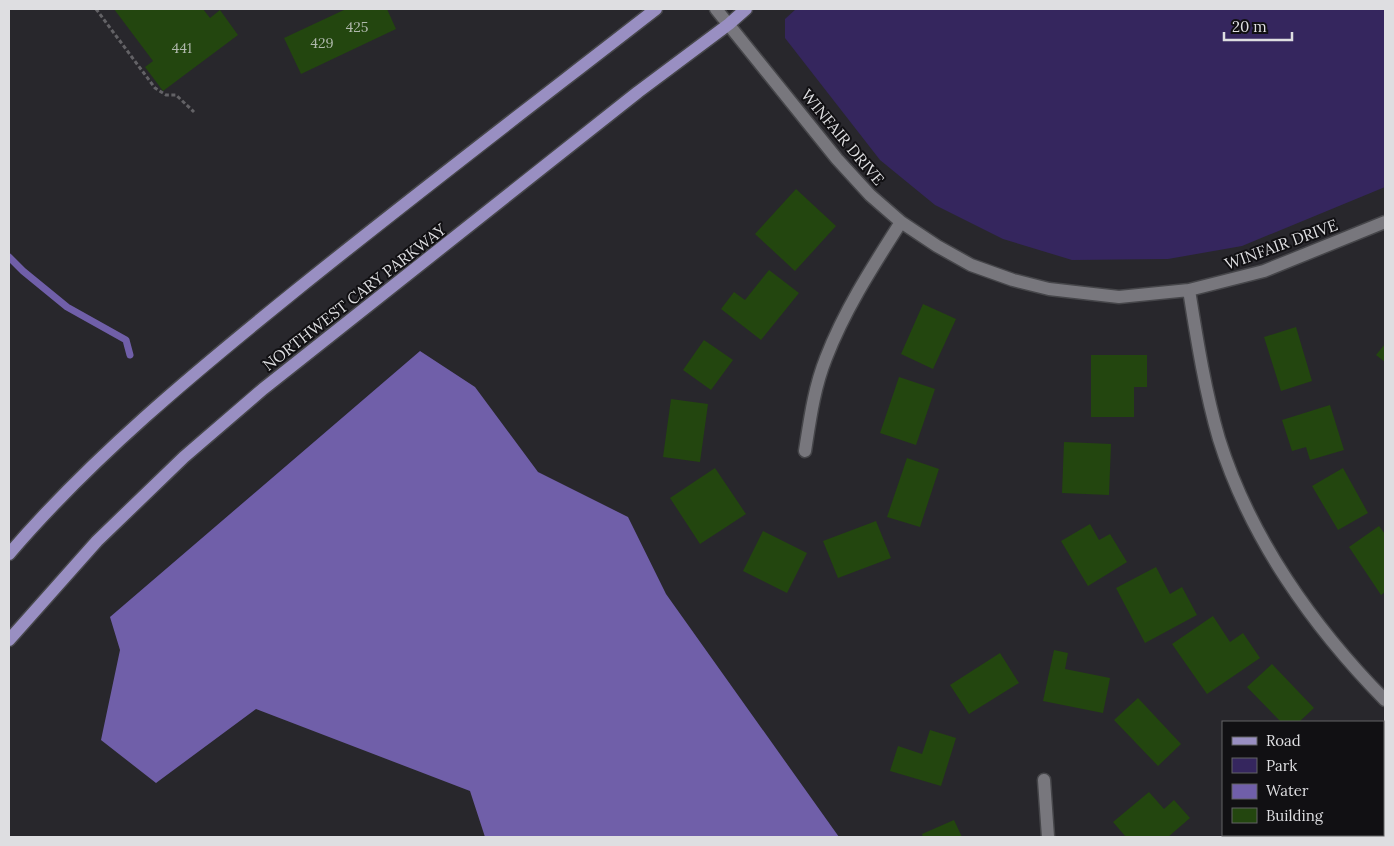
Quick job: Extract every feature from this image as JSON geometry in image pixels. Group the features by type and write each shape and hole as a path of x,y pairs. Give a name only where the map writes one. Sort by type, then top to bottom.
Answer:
{"main road":[{"path":"9,554 96,463 202,366 345,251 656,9"},
{"name":"NORTHWEST CARY PARKWAY","path":"9,640 97,541 184,458 249,402 638,92 746,9"}],"street":[{"path":"716,9 727,22"},
{"name":"WINFAIR DRIVE","path":"727,22 837,159 870,195 902,222 937,246 971,265 1013,280 1049,289 1119,297 1189,290 1264,271 1385,222"},
{"path":"805,451 812,407 825,359 852,300 902,222"},
{"path":"1189,290 1205,384 1220,440 1234,480 1252,519 1282,572 1307,609 1344,656 1385,700"},
{"path":"1044,780 1048,837"}],"path":[{"path":"96,9 155,88 166,95 176,96 194,112"}],"green space":[{"path":"796,9 1385,9 1385,187 1242,246 1168,259 1072,260 1003,239 935,205 880,160 785,38 785,19"}],"water":[{"path":"420,351 475,387 538,472 628,517 666,594 839,837 485,837 470,791 256,709 156,783 101,740 120,650 110,617"}],"building":[{"path":"114,9 203,9 210,18 220,10 238,35 163,91 145,67 153,61"},
{"path":"346,9 387,9 396,29 301,74 284,38"},
{"path":"796,189 836,226 795,271 755,234"},
{"path":"769,270 799,293 761,340 721,309 734,292 745,300"},
{"path":"923,304 956,319 933,369 901,354"},
{"path":"1296,327 1312,381 1281,391 1264,337"},
{"path":"704,340 733,360 711,390 683,370"},
{"path":"1385,344 1385,362 1376,355"},
{"path":"1091,355 1147,355 1147,387 1134,387 1134,417 1091,417"},
{"path":"899,377 935,389 916,445 880,433"},
{"path":"671,399 708,404 700,462 663,457"},
{"path":"1330,405 1344,450 1310,460 1306,447 1292,451 1282,420"},
{"path":"1064,442 1111,444 1109,495 1062,493"},
{"path":"907,458 939,469 920,527 887,517"},
{"path":"715,468 746,514 700,544 670,498"},
{"path":"1343,468 1368,513 1338,530 1312,486"},
{"path":"876,521 891,558 838,578 823,541"},
{"path":"1090,524 1099,540 1110,534 1127,562 1088,586 1061,541"},
{"path":"1379,526 1385,534 1385,592 1381,595 1349,547"},
{"path":"763,531 807,553 787,593 743,571"},
{"path":"1156,567 1170,594 1182,587 1197,615 1145,643 1116,588"},
{"path":"1213,616 1230,642 1243,633 1260,658 1207,694 1172,644"},
{"path":"1054,650 1068,653 1065,669 1110,678 1103,713 1043,701"},
{"path":"1000,653 1019,683 969,714 950,685"},
{"path":"1272,664 1314,708 1300,721 1280,721 1247,687"},
{"path":"1138,698 1181,744 1158,766 1114,720"},
{"path":"930,730 956,738 941,786 890,771 898,746 922,754"},
{"path":"1384,775 1385,837 1370,836 1384,836"},
{"path":"1149,792 1164,809 1174,800 1190,818 1168,837 1126,837 1113,822"},
{"path":"954,820 962,837 923,837 922,834"}],"waterway":[{"path":"9,257 67,307 126,340 130,355"}]}
